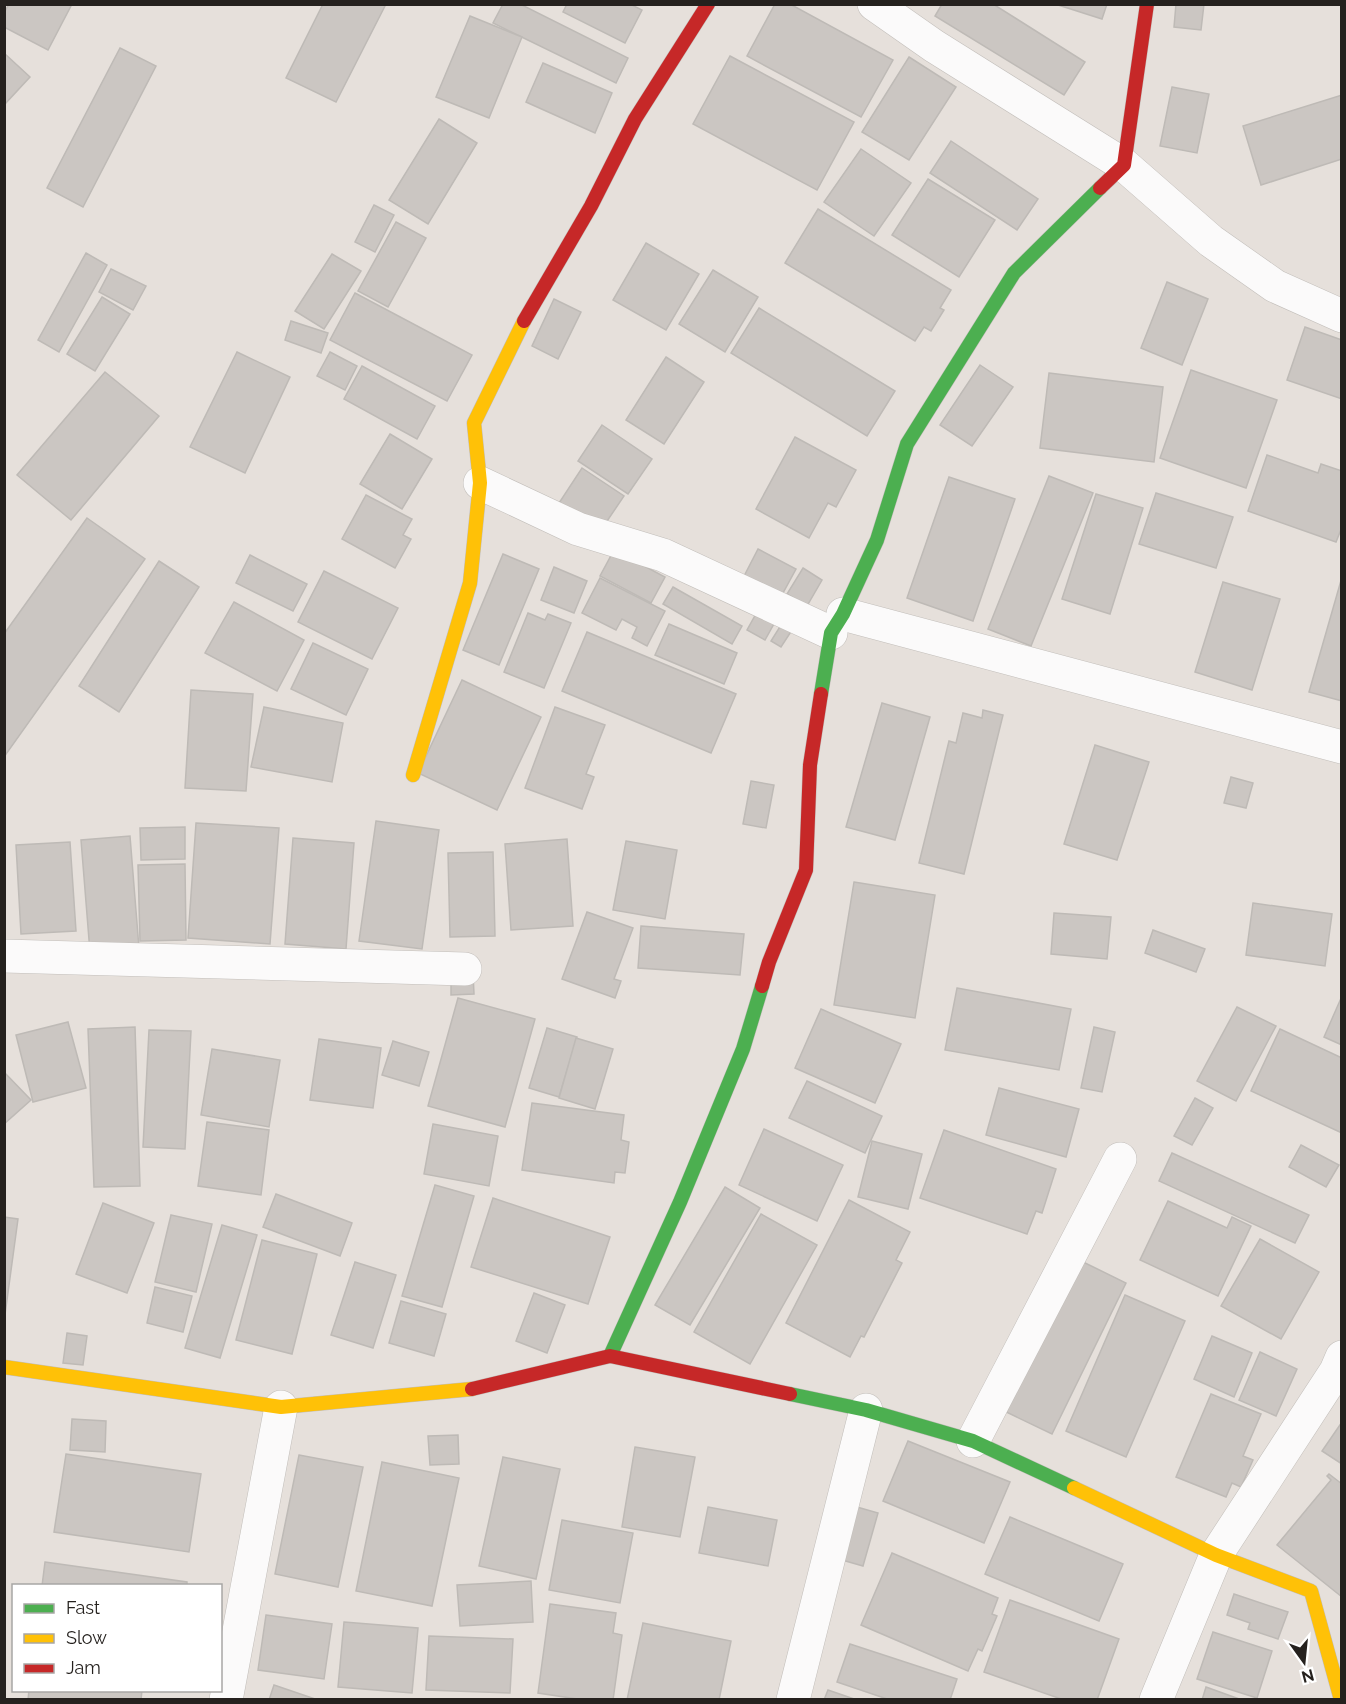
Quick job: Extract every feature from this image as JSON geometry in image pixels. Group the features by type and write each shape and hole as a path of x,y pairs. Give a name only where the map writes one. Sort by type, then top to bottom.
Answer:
{"street":[{"path":"413,775 470,584 480,483 474,423 525,320 591,206 635,119 708,4"},
{"path":"874,4 934,46 1124,165 1211,241 1275,286 1341,316"},
{"path":"610,1356 680,1202 743,1049 769,962 806,870 810,765 837,623 877,540 907,444 1014,273 1124,165 1147,4"},
{"path":"480,483 578,529 663,555 837,623 1341,747"},
{"path":"4,956 465,969"},
{"path":"973,1441 1119,1159"},
{"path":"4,1367 281,1407 466,1391 610,1356 866,1410 973,1441 1216,1555 1311,1592 1341,1700"},
{"path":"1156,1700 1216,1555 1340,1367"},
{"path":"226,1700 281,1407"},
{"path":"793,1700 866,1410"}],"building":[{"path":"9,4 72,4 48,50 4,27 4,13"},
{"path":"323,4 386,4 336,102 286,78"},
{"path":"503,4 520,4 628,58 616,83 493,23"},
{"path":"567,4 630,4 642,10 625,43 563,12"},
{"path":"775,4 790,4 893,60 861,117 747,56"},
{"path":"942,4 993,4 1085,62 1064,95 935,16"},
{"path":"1055,4 1107,4 1102,19"},
{"path":"1176,4 1204,4 1201,30 1174,27"},
{"path":"470,16 522,37 489,118 436,97"},
{"path":"120,48 156,66 83,207 47,188"},
{"path":"4,53 30,77 4,105"},
{"path":"730,56 854,122 817,190 693,124"},
{"path":"909,57 956,87 909,160 862,132"},
{"path":"543,63 612,93 595,133 526,102"},
{"path":"1172,87 1209,94 1197,153 1160,146"},
{"path":"1342,95 1342,159 1261,185 1243,126"},
{"path":"439,119 477,143 428,224 389,200"},
{"path":"951,141 1038,199 1017,230 930,173"},
{"path":"861,149 911,183 874,236 824,202"},
{"path":"928,179 995,220 959,277 892,235"},
{"path":"374,205 394,215 375,252 355,242"},
{"path":"818,209 951,290 940,308 944,310 931,331 924,327 915,341 785,263"},
{"path":"396,222 426,238 388,307 358,291"},
{"path":"646,243 699,274 666,330 613,300"},
{"path":"86,253 107,265 59,352 38,340"},
{"path":"332,254 361,271 324,329 295,311"},
{"path":"111,269 146,286 133,310 99,292"},
{"path":"713,270 758,297 725,352 679,324"},
{"path":"1167,282 1208,299 1182,365 1141,348"},
{"path":"355,293 472,355 447,401 330,340"},
{"path":"102,297 130,314 95,371 67,354"},
{"path":"554,299 581,312 558,359 532,346"},
{"path":"759,308 895,391 867,436 731,353"},
{"path":"291,321 328,333 321,353 285,340"},
{"path":"1305,327 1342,340 1342,399 1287,380"},
{"path":"237,352 290,377 245,473 190,447"},
{"path":"330,352 357,366 345,390 317,376"},
{"path":"666,357 704,382 664,444 626,420"},
{"path":"980,365 1013,387 972,446 940,425"},
{"path":"362,366 435,406 417,439 344,399"},
{"path":"1191,370 1277,400 1246,488 1160,458"},
{"path":"105,372 159,416 71,520 17,475"},
{"path":"1049,373 1163,387 1154,462 1040,448"},
{"path":"602,425 652,459 628,494 578,461"},
{"path":"390,434 432,459 402,509 360,484"},
{"path":"795,437 856,470 836,507 828,503 809,538 756,509"},
{"path":"1267,455 1318,473 1321,464 1342,471 1342,527 1336,542 1248,511"},
{"path":"582,468 624,496 601,530 559,503"},
{"path":"1049,476 1093,493 1031,646 988,629"},
{"path":"949,477 1015,499 973,621 907,598"},
{"path":"1156,493 1233,517 1216,568 1139,544"},
{"path":"1096,494 1143,508 1110,614 1062,599"},
{"path":"366,495 412,519 403,535 411,539 395,568 342,539"},
{"path":"87,518 145,559 4,757 4,634"},
{"path":"758,549 796,569 777,604 740,584"},
{"path":"614,550 665,577 651,603 600,576"},
{"path":"503,554 539,569 499,665 463,650"},
{"path":"250,555 307,584 293,611 236,583"},
{"path":"159,561 199,587 119,712 79,686"},
{"path":"554,567 587,581 574,613 541,600"},
{"path":"803,568 822,580 807,606 787,594"},
{"path":"324,571 398,608 372,659 298,622"},
{"path":"1342,577 1342,701 1309,692"},
{"path":"600,578 665,611 647,646 632,638 637,627 622,619 616,630 582,613"},
{"path":"1223,582 1280,599 1252,690 1195,672"},
{"path":"673,587 742,626 732,644 663,604"},
{"path":"234,602 304,640 277,691 205,653"},
{"path":"762,603 780,613 765,640 747,630"},
{"path":"528,613 545,620 548,614 571,623 544,688 504,672"},
{"path":"786,617 796,624 781,647 771,641"},
{"path":"669,624 737,653 724,684 655,655"},
{"path":"587,632 736,694 711,753 562,691"},
{"path":"313,643 368,669 346,715 291,689"},
{"path":"462,680 541,717 497,810 418,773"},
{"path":"191,690 253,694 246,791 185,788"},
{"path":"882,703 930,717 895,840 846,827"},
{"path":"264,707 343,723 332,782 251,767"},
{"path":"555,707 605,725 586,774 594,777 582,809 525,788"},
{"path":"983,710 1003,715 964,874 919,863 949,741 956,743 963,713 982,718"},
{"path":"1095,745 1149,762 1117,860 1064,844"},
{"path":"1231,777 1253,783 1246,808 1224,803"},
{"path":"751,781 774,785 766,828 743,824"},
{"path":"376,821 439,830 422,949 359,941"},
{"path":"196,823 279,828 270,944 188,938"},
{"path":"185,827 185,859 141,860 140,828"},
{"path":"130,836 139,948 90,952 81,840"},
{"path":"293,838 354,843 346,949 285,944"},
{"path":"567,839 573,926 511,930 505,844"},
{"path":"626,841 677,850 665,919 613,910"},
{"path":"70,842 76,931 21,934 16,845"},
{"path":"493,852 495,936 450,937 448,853"},
{"path":"185,864 186,940 140,941 138,865"},
{"path":"854,882 935,895 915,1018 834,1005"},
{"path":"1253,903 1332,914 1325,966 1246,955"},
{"path":"587,912 633,928 614,979 621,981 615,998 562,979"},
{"path":"1054,913 1111,917 1107,959 1051,954"},
{"path":"641,926 744,934 740,975 638,968"},
{"path":"1153,930 1205,949 1196,972 1145,953"},
{"path":"473,973 474,994 451,995 451,974"},
{"path":"957,988 1071,1009 1059,1070 945,1050"},
{"path":"1342,996 1342,1045 1324,1037"},
{"path":"458,998 535,1019 505,1127 428,1106"},
{"path":"1237,1007 1276,1026 1236,1101 1197,1081"},
{"path":"821,1009 901,1044 875,1103 795,1068"},
{"path":"68,1022 86,1088 33,1102 16,1035"},
{"path":"135,1027 140,1186 94,1187 88,1029"},
{"path":"1094,1027 1115,1032 1102,1092 1081,1088"},
{"path":"547,1028 577,1037 559,1097 529,1088"},
{"path":"1280,1029 1342,1058 1342,1133 1251,1091"},
{"path":"149,1030 191,1031 185,1149 143,1147"},
{"path":"576,1038 613,1049 595,1109 559,1098"},
{"path":"319,1039 381,1048 373,1108 310,1100"},
{"path":"393,1041 429,1052 419,1086 382,1075"},
{"path":"212,1049 280,1060 269,1127 201,1115"},
{"path":"4,1072 31,1100 4,1124"},
{"path":"807,1081 882,1116 865,1153 789,1118"},
{"path":"999,1088 1079,1109 1066,1157 986,1135"},
{"path":"1195,1098 1213,1108 1192,1145 1174,1136"},
{"path":"532,1103 624,1115 621,1140 629,1142 625,1173 615,1172 614,1183 522,1170"},
{"path":"207,1122 269,1130 261,1195 198,1186"},
{"path":"433,1124 498,1136 489,1186 424,1174"},
{"path":"764,1129 843,1165 817,1221 739,1185"},
{"path":"944,1130 1056,1169 1042,1213 1036,1211 1027,1234 920,1198"},
{"path":"872,1141 922,1154 908,1209 858,1197"},
{"path":"1301,1145 1339,1165 1326,1187 1289,1167"},
{"path":"1172,1153 1309,1215 1295,1243 1159,1181"},
{"path":"435,1185 474,1196 442,1307 402,1296"},
{"path":"725,1187 760,1208 690,1325 655,1305"},
{"path":"276,1194 352,1223 340,1256 263,1227"},
{"path":"493,1198 610,1237 588,1304 471,1267"},
{"path":"849,1200 910,1232 896,1260 902,1263 864,1337 861,1336 850,1357 786,1323"},
{"path":"1168,1201 1227,1228 1232,1217 1251,1226 1218,1296 1140,1260"},
{"path":"103,1203 154,1223 127,1293 76,1274"},
{"path":"761,1214 817,1245 750,1364 694,1332"},
{"path":"171,1215 212,1224 196,1292 155,1282"},
{"path":"4,1217 18,1219 4,1322"},
{"path":"222,1225 257,1235 220,1358 185,1348"},
{"path":"1260,1239 1319,1272 1281,1339 1221,1306"},
{"path":"262,1240 317,1254 292,1354 236,1340"},
{"path":"1077,1259 1126,1283 1052,1434 1002,1410"},
{"path":"355,1262 396,1275 373,1348 331,1335"},
{"path":"155,1287 192,1296 183,1332 147,1323"},
{"path":"534,1293 565,1305 547,1353 516,1341"},
{"path":"1125,1295 1185,1321 1126,1457 1066,1431"},
{"path":"401,1301 446,1314 434,1356 389,1343"},
{"path":"67,1333 87,1336 83,1365 63,1363"},
{"path":"1212,1336 1252,1353 1234,1397 1194,1379"},
{"path":"1260,1352 1297,1369 1276,1416 1239,1400"},
{"path":"1211,1394 1261,1414 1243,1456 1253,1460 1241,1487 1232,1483 1226,1497 1176,1477"},
{"path":"72,1419 106,1421 105,1452 70,1450"},
{"path":"1342,1422 1342,1464 1322,1451"},
{"path":"458,1435 459,1464 430,1465 428,1436"},
{"path":"908,1441 1010,1482 984,1543 883,1501"},
{"path":"635,1447 695,1457 680,1537 622,1527"},
{"path":"66,1454 201,1474 189,1552 54,1532"},
{"path":"299,1455 363,1467 338,1587 275,1574"},
{"path":"503,1457 560,1469 536,1579 479,1566"},
{"path":"382,1462 459,1478 432,1606 356,1591"},
{"path":"1329,1474 1342,1484 1342,1597 1277,1545 1331,1480 1327,1476"},
{"path":"850,1505 878,1513 863,1566 835,1558"},
{"path":"708,1507 777,1520 768,1566 699,1553"},
{"path":"1010,1517 1123,1564 1099,1621 985,1574"},
{"path":"562,1520 633,1533 620,1603 549,1590"},
{"path":"892,1553 998,1598 992,1614 997,1616 982,1651 978,1649 968,1671 861,1625"},
{"path":"45,1562 187,1582 187,1584 42,1584"},
{"path":"531,1581 533,1622 460,1626 457,1585"},
{"path":"1234,1594 1288,1612 1278,1639 1248,1629 1250,1623 1227,1615"},
{"path":"1010,1600 1119,1639 1097,1700 1064,1700 984,1672"},
{"path":"550,1604 616,1613 613,1633 622,1635 613,1700 584,1700 538,1693"},
{"path":"266,1615 332,1624 324,1679 258,1670"},
{"path":"344,1622 418,1628 412,1693 338,1687"},
{"path":"643,1623 731,1641 719,1700 627,1700"},
{"path":"1213,1632 1272,1651 1257,1698 1197,1679"},
{"path":"429,1636 513,1639 510,1693 426,1690"},
{"path":"850,1644 957,1679 950,1700 890,1700 837,1682"},
{"path":"274,1685 318,1700 269,1700"},
{"path":"1206,1687 1242,1700 1202,1700"},
{"path":"828,1690 857,1700 824,1700"},
{"path":"29,1692 142,1692 141,1700 28,1700"}],"traffic: fast":[{"path":"821,694 831,633 843,614 877,540 907,444 1014,273 1100,188"},
{"path":"610,1356 680,1202 743,1049 762,986"},
{"path":"790,1394 866,1410 973,1441 1074,1488"}],"traffic: slow":[{"path":"413,775 470,583 480,483 474,423 524,321"},
{"path":"4,1367 281,1407 472,1389"},
{"path":"1074,1488 1216,1555 1311,1591 1341,1700"}],"traffic: jam":[{"path":"524,321 591,206 635,119 708,4"},
{"path":"1100,188 1124,165 1147,4"},
{"path":"762,986 769,962 806,870 810,765 821,694"},
{"path":"472,1389 610,1356 790,1394"}]}
